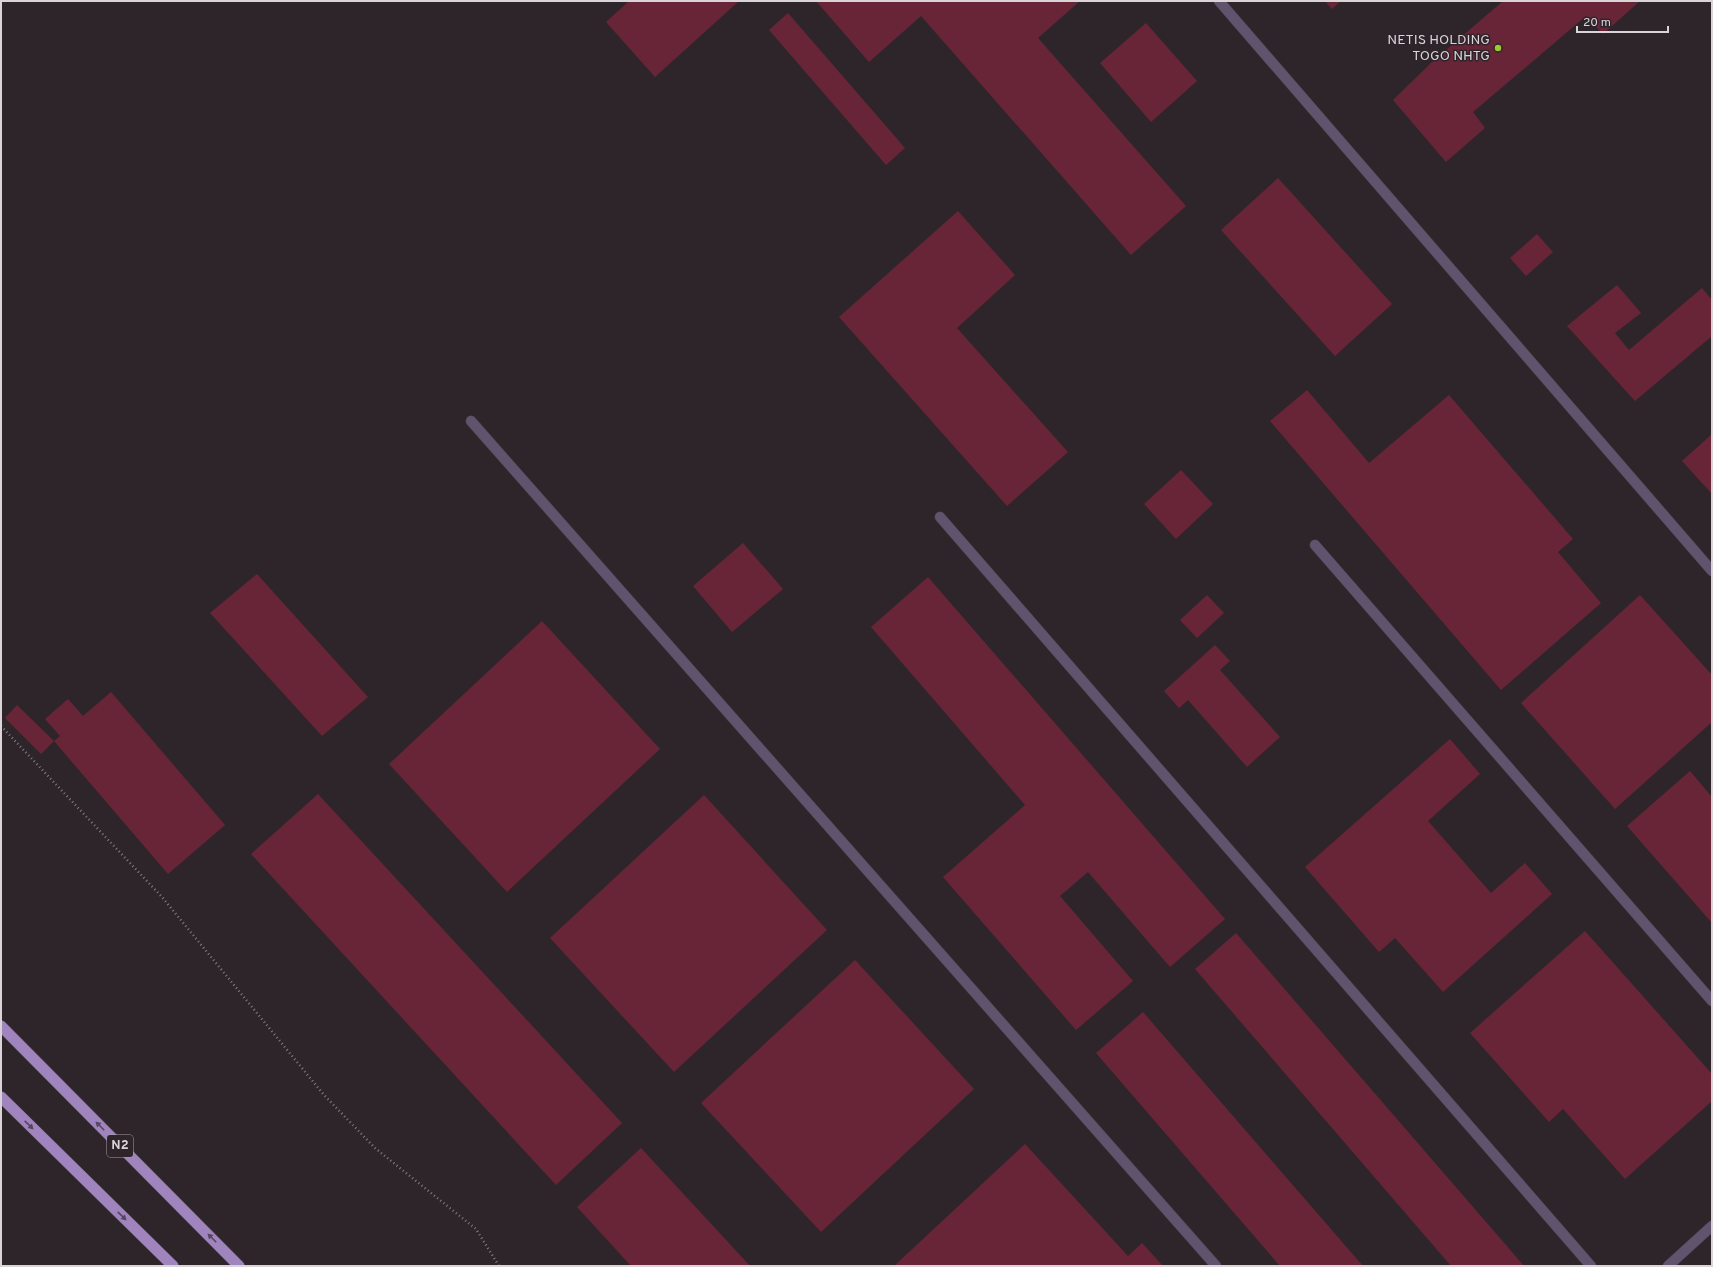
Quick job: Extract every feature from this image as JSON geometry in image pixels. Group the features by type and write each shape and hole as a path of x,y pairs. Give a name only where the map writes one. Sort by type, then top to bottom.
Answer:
{"highway":[{"name":"N2","path":"1,1026 239,1266"},
{"path":"1,1097 173,1266"}],"street":[{"path":"1219,1 1712,571"},
{"path":"471,420 1216,1266"},
{"path":"940,517 1591,1266"},
{"path":"1315,545 1712,1001"},
{"path":"1668,1266 1712,1226"}],"path":[{"path":"1,726 162,897 324,1095 375,1148 476,1229 499,1266"}],"building":[{"path":"629,1 739,1 655,77 606,22"},
{"path":"816,1 1080,1 1038,38 1186,206 1131,255 921,16 869,62"},
{"path":"1325,1 1341,1 1332,9"},
{"name":"NETIS HOLDING TOGO NHTG","path":"1503,1 1640,1 1603,34 1586,16 1473,112 1485,128 1446,162 1393,100 1431,63"},
{"path":"788,13 905,148 886,165 769,30"},
{"path":"1146,23 1197,81 1151,122 1100,63"},
{"path":"1278,178 1392,304 1335,356 1221,230"},
{"path":"958,211 1015,275 957,328 1068,452 1007,506 839,317"},
{"path":"1537,234 1553,252 1526,276 1510,258"},
{"path":"1617,285 1641,313 1615,333 1629,350 1702,288 1712,300 1712,336 1635,401 1567,326"},
{"path":"1307,390 1369,463 1449,395 1573,539 1558,552 1601,603 1501,690 1270,421"},
{"path":"1712,434 1712,494 1682,461"},
{"path":"1181,470 1213,504 1176,539 1144,504"},
{"path":"743,543 783,589 732,632 693,586"},
{"path":"257,574 368,697 322,736 210,613"},
{"path":"928,577 1225,919 1170,967 1088,872 1060,896 1133,981 1076,1030 943,877 1025,805 871,627"},
{"path":"1207,595 1224,613 1197,638 1180,620"},
{"path":"1640,595 1712,675 1712,722 1615,809 1521,703"},
{"path":"542,621 660,749 507,892 389,764"},
{"path":"1215,645 1230,661 1220,670 1280,737 1247,767 1188,700 1179,708 1164,691"},
{"path":"111,692 225,825 168,874 54,741 60,736 45,719 68,699 83,716"},
{"path":"17,705 54,741 41,754 5,718"},
{"path":"1450,739 1480,774 1428,821 1491,893 1525,863 1552,894 1443,992 1395,938 1379,952 1305,867"},
{"path":"1690,771 1712,797 1712,923 1627,826"},
{"path":"318,794 622,1123 556,1185 251,854"},
{"path":"704,795 827,930 674,1072 550,938"},
{"path":"1585,931 1712,1074 1712,1101 1625,1179 1563,1109 1549,1122 1470,1033"},
{"path":"1236,933 1524,1266 1451,1266 1195,969"},
{"path":"855,960 974,1089 821,1232 701,1103"},
{"path":"1143,1012 1363,1266 1280,1266 1096,1053"},
{"path":"1025,1144 1128,1256 1142,1243 1163,1266 894,1266"},
{"path":"641,1148 750,1266 631,1266 577,1207"}],"place":[{"name":"NETIS HOLDING TOGO NHTG","path":"1498,48"}]}
